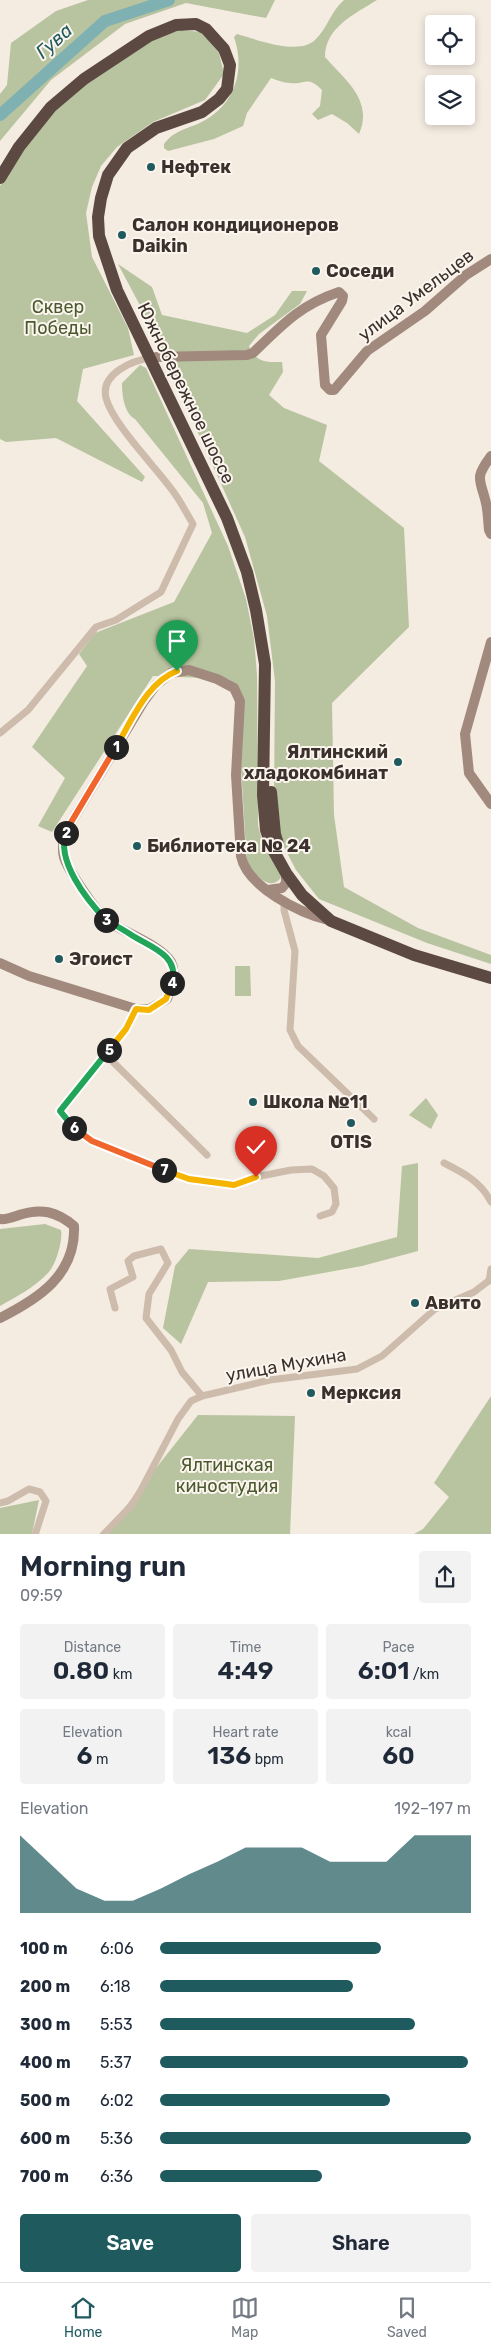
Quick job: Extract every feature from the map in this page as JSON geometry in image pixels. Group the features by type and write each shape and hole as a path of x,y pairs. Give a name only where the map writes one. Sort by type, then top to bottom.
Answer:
{"highway":[{"name":"Южнобережное шоссе","path":"0,162 29,121 65,84 129,40 161,23 187,16 198,17 210,22 224,34 235,55 236,68 232,91 214,110 204,116 158,133 133,151 114,177 105,202 103,214 105,236 111,259 150,358 232,517 251,569 262,609 271,663 272,806 275,834 290,869 305,894 329,912 372,934 426,955 491,973"},
{"name":"Южнобережное шоссе","path":"0,178 19,147 51,107 84,79 149,36 176,25 187,23 206,28 224,49 230,65 227,89 219,99 202,112 156,128 127,148 108,175 98,217 99,236 105,259 117,290 226,518 246,572 256,610 265,664 263,812 266,830 272,848 286,873 331,921 414,955 491,978"}],"main road":[{"name":"улица Умельцев","path":"150,358 247,355 253,353 297,311 320,298 339,292 343,296 342,301 321,335 325,386 330,390 334,390 367,351 426,311 466,275 491,259"},
{"path":"491,456 481,470 479,483 487,504 491,534"},
{"path":"491,642 465,734 469,773 491,804"},
{"path":"0,963 29,976 136,1009 149,1010 166,999 173,978 170,962 159,950 105,919 71,872 64,858 63,841 70,824 144,701 156,685 172,673 189,670 217,679 234,688 237,693 241,709 236,752 236,775 241,856 247,872 284,902 331,921"},
{"path":"268,890 284,886 286,873"},
{"path":"284,902 305,894"},
{"path":"0,1219 32,1211 48,1212 61,1216 74,1226 74,1236 68,1260 57,1280 24,1306 0,1318"}],"street":[{"name":"Южнобережное шоссе","path":"0,733 28,710 96,627 116,620 161,592 193,524 176,495 112,413 106,397 107,385 111,375 150,358"},
{"path":"284,902 284,910 295,951 290,1030 298,1046 374,1119"},
{"path":"136,1009 126,1029 60,1111 70,1126 92,1141 189,1179 234,1185 256,1177 291,1170 312,1169 324,1176 334,1188 336,1204 332,1212 320,1216"},
{"path":"105,1054 207,1155"},
{"path":"444,1164 464,1173 476,1182 491,1202"},
{"path":"115,1308 110,1289 133,1277 128,1261 134,1256 161,1249 168,1263 149,1294 146,1318 171,1350 182,1372 202,1396"},
{"path":"490,1280 491,1269"},
{"name":"улица Мухина","path":"103,1534 131,1506 185,1408 191,1401 202,1396 270,1380 357,1368 382,1356 435,1309 474,1292 490,1280"},
{"path":"0,1503 29,1489 40,1492 46,1502 36,1534"}],"green space":[{"path":"88,0 275,0 266,18 186,3 125,24 51,80 0,141 0,94 7,85 11,43 56,11"},
{"path":"344,0 377,0 343,22 330,37 326,47 325,57 348,82 360,100 363,122 359,134 347,123 332,114 318,120 312,114 320,106 322,90 317,85 310,82 288,83 271,78 247,113 243,126 214,139 168,151 164,148 164,144 174,135 207,119 225,103 236,83 238,72 237,49 234,37 237,34 277,45 299,47 308,45 323,31 336,9"},
{"name":"Сквер Победы","path":"180,30 202,32 219,53 224,74 205,100 153,122 117,147 101,166 92,187 86,213 92,257 128,328 134,355 83,369 77,401 145,477 142,482 56,438 6,442 0,439 0,186 39,123 87,82 146,41"},
{"path":"118,264 152,287 162,315 247,333 275,315 292,291 307,291 300,304 259,334 249,346 258,359 282,362 283,372 269,395 284,408 327,425 319,461 404,528 409,627 332,703 334,815 344,887 418,928 491,955 491,964 427,943 319,899 296,870 280,839 274,798 275,681 267,616 245,537 144,313"},
{"path":"140,365 146,368 228,546 246,599 254,639 257,675 258,825 261,837 280,874 281,878 276,882 272,883 263,880 247,866 236,684 228,679 153,676 52,832 38,826 65,778 32,747 87,666 79,654 95,633 174,602 212,533 203,503 135,419 128,413 123,398 122,383"},
{"path":"235,966 250,966 251,996 235,996"},
{"path":"426,1098 438,1115 431,1129 409,1115"},
{"path":"418,1163 418,1251 362,1266 279,1281 208,1282 181,1344 163,1328 175,1266 189,1249 318,1258 397,1237 402,1166"},
{"path":"45,1224 61,1230 60,1246 54,1264 48,1273 37,1283 0,1306 0,1229"},
{"path":"491,1396 491,1534 414,1534 423,1529 449,1497 434,1483"},
{"name":"Ялтинская киностудия","path":"198,1415 295,1416 290,1534 104,1534"},
{"path":"39,1500 32,1534 0,1534 0,1508"}],"waterway":[{"name":"Гува","path":"0,115 105,21 169,0"}],"place":[{"name":"Нефтек","path":"151,167"},
{"name":"Салон кондиционеров Daikin","path":"122,235"},
{"name":"Соседи","path":"316,271"},
{"name":"Ялтинский хладокомбинат","path":"398,762"},
{"name":"Библиотека № 24","path":"137,846"},
{"name":"Эгоист","path":"59,959"},
{"name":"Школа №11","path":"253,1102"},
{"name":"OTIS","path":"351,1123"},
{"name":"Авито","path":"415,1303"},
{"name":"Мерксия","path":"311,1393"}],"route":[{"path":"177,671 156,685 144,701 70,824 63,841 64,858 71,872 105,919 159,950 170,962 173,968 173,978 166,999 158,1006 149,1010 136,1009 126,1029 60,1111 70,1126 92,1141 189,1179 217,1181 234,1185 256,1177"}]}
